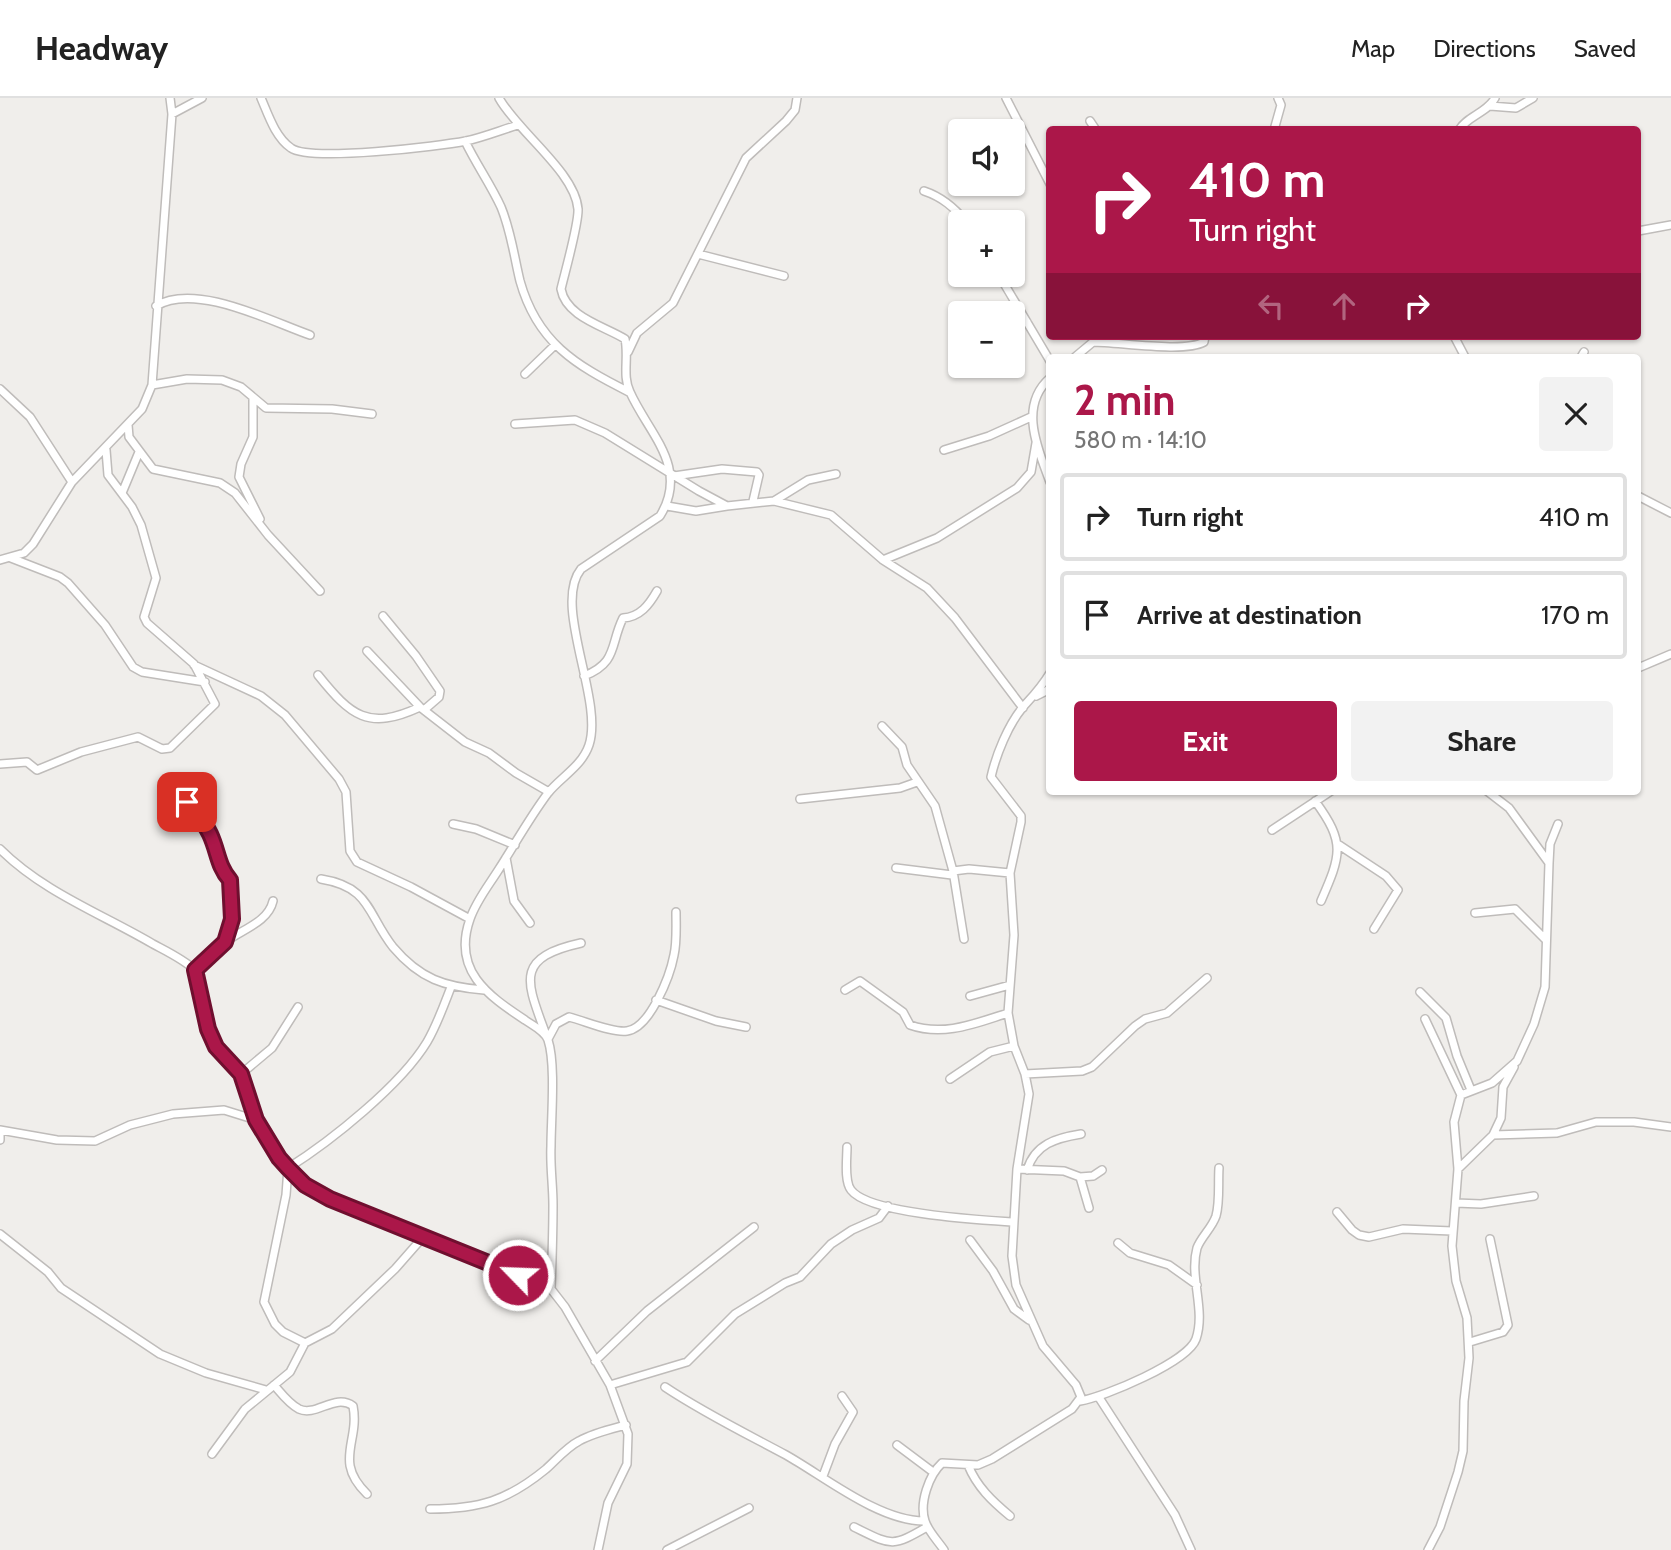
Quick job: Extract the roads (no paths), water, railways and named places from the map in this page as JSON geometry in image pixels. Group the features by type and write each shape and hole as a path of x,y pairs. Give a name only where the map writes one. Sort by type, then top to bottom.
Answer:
{"street":[{"path":"0,560 24,553 33,544 72,482 106,450 142,409 152,385 172,114 170,98"},
{"path":"172,114 202,98"},
{"path":"261,98 275,129 291,149 308,154 369,152 465,141 518,125"},
{"path":"499,98 518,125 570,186 578,209 561,289 562,298 574,311 625,340 629,392 660,441 672,475 667,506 660,516 575,575 572,584 574,618 591,719 589,745 573,769 549,792 470,919 466,960 472,975 484,990 548,1039"},
{"path":"628,352 637,333 673,303 746,158 786,121 795,110 797,98"},
{"path":"1006,98 1046,176"},
{"path":"1275,126 1281,105 1278,98"},
{"path":"1461,126 1493,102 1516,108 1533,98"},
{"path":"1090,121 1093,126"},
{"path":"465,141 501,206 530,309 555,345 587,371 629,392"},
{"path":"924,191 937,195 956,210"},
{"path":"1641,230 1671,225"},
{"path":"698,254 784,276"},
{"path":"1006,287 1046,354"},
{"path":"156,306 166,299 185,296 211,300 310,335"},
{"path":"1078,354 1093,340"},
{"path":"1105,340 1182,347 1199,345 1204,340"},
{"path":"525,374 555,345"},
{"path":"1182,347 1182,354"},
{"path":"152,385 187,379 222,380 241,387 266,408 332,409 372,414"},
{"path":"1046,383 1037,395 1031,417 1036,443 1046,471"},
{"path":"0,388 30,416 72,482"},
{"path":"253,398 253,437 241,464 239,477 268,535"},
{"path":"944,450 989,436 1031,417"},
{"path":"515,424 575,420 604,433 727,506"},
{"path":"128,425 130,437 153,469 220,483 235,493 268,535 320,591"},
{"path":"883,559 937,538 1017,488 1031,472 1036,443"},
{"path":"106,450 108,475 141,525 156,578 144,617 147,623 194,664 253,692 285,715 339,779 346,792 350,850 357,862 470,919"},
{"path":"122,494 139,452"},
{"path":"672,475 722,469 757,472 759,474 753,501"},
{"path":"774,501 808,480 836,474"},
{"path":"1641,498 1671,513"},
{"path":"667,506 696,511 753,501 774,501 831,515 883,559 934,596 955,618 1023,708"},
{"path":"11,557 60,577 68,583 105,625 133,667 142,672 205,682"},
{"path":"584,676 599,671 609,660 623,618 634,617 643,610 657,591"},
{"path":"318,675 339,701 354,714 397,718 422,709 439,697 440,691 416,656 383,616"},
{"path":"367,651 422,709 465,742 489,753 549,792"},
{"path":"1641,667 1671,653"},
{"path":"0,764 27,762 37,770 81,752 138,737 162,749 170,748 215,704 194,664"},
{"path":"1046,679 1023,708 1008,733 991,777 1021,816 1010,873 1014,935 1008,1013 1014,1046 1025,1074 1029,1094 1017,1169 1013,1222 1016,1286 1042,1346 1076,1385 1080,1401"},
{"path":"1035,696 1046,691"},
{"path":"882,726 902,747 907,765 935,806 953,873 964,939"},
{"path":"800,799 900,788 917,782"},
{"path":"1272,831 1325,795"},
{"path":"1493,795 1508,808 1549,863"},
{"path":"1315,801 1332,825 1339,845 1330,880 1321,901"},
{"path":"187,802 209,831 220,869 230,880 232,919 225,942"},
{"path":"453,824 476,829 515,845"},
{"path":"1458,1169 1493,1135 1501,1118 1503,1087 1542,1004 1545,987 1550,844 1558,824"},
{"path":"1339,845 1386,877 1398,890 1374,929"},
{"path":"0,849 11,860 69,900 100,913 195,970 208,1029 216,1047 241,1074 256,1120 279,1158 305,1185 330,1199 551,1289 565,1307 610,1385 628,1434 626,1464 608,1503 598,1550"},
{"path":"506,858 514,901 530,923"},
{"path":"896,868 953,873 970,869 1010,873"},
{"path":"321,879 349,886 359,894 367,902 393,947 428,978 451,987 484,990"},
{"path":"195,970 225,942 262,919 271,909 273,901"},
{"path":"1475,913 1515,909 1545,939"},
{"path":"548,1039 556,1024 569,1017 617,1031 633,1030 646,1019 675,954 676,912"},
{"path":"551,1289 552,1088 548,1039 530,990 537,962 552,950 581,943"},
{"path":"1025,1074 1082,1071 1091,1067 1145,1018 1167,1013 1207,978"},
{"path":"845,990 860,981 903,1012 910,1025 920,1028 954,1030 1008,1013"},
{"path":"970,996 1010,985"},
{"path":"305,1343 283,1332 275,1324 264,1302 286,1195 288,1168 374,1103 427,1042 451,987"},
{"path":"1420,992 1446,1017 1457,1056 1471,1090"},
{"path":"656,1000 716,1021 746,1027"},
{"path":"241,1074 272,1048 298,1007"},
{"path":"1425,1019 1461,1096 1454,1122 1458,1169 1452,1231 1456,1281 1467,1318 1469,1342 1462,1451 1440,1527 1428,1550"},
{"path":"950,1079 990,1052 1014,1046"},
{"path":"1461,1096 1492,1083 1517,1061"},
{"path":"0,1135 95,1141 130,1125 173,1114 224,1110 256,1120"},
{"path":"1493,1135 1557,1133 1596,1122 1634,1122 1671,1127"},
{"path":"1027,1170 1037,1150 1047,1143 1081,1134"},
{"path":"847,1147 850,1189 856,1195 888,1206 950,1218 1013,1222"},
{"path":"944,1550 926,1524 927,1490 933,1472 942,1463 978,1465 992,1459 1072,1409 1080,1401 1132,1383 1187,1352 1196,1339 1198,1246 1216,1215 1219,1168"},
{"path":"1017,1169 1064,1171 1080,1177 1093,1176 1102,1170"},
{"path":"1080,1177 1089,1208"},
{"path":"1456,1203 1480,1203 1534,1196"},
{"path":"610,1385 687,1362 735,1314 785,1283 800,1277 831,1244 852,1230 879,1218 888,1206"},
{"path":"1337,1212 1352,1230 1369,1237 1402,1229 1452,1231"},
{"path":"595,1362 647,1311 754,1227"},
{"path":"0,1234 48,1272 61,1288 141,1343 206,1373 266,1390"},
{"path":"212,1454 245,1409 290,1372 305,1343 332,1329 395,1269 424,1236"},
{"path":"1469,1342 1503,1332 1508,1325 1490,1239"},
{"path":"970,1240 993,1271 1014,1309 1030,1320"},
{"path":"1118,1243 1130,1253 1169,1265 1197,1285"},
{"path":"274,1385 299,1409 305,1410 334,1402 349,1403 353,1406 349,1467 355,1483 366,1494"},
{"path":"664,1388 879,1509 926,1524"},
{"path":"823,1476 835,1444 853,1412 842,1396"},
{"path":"1098,1396 1175,1515 1192,1550"},
{"path":"430,1509 463,1509 487,1505 505,1497 542,1472 578,1441 626,1425"},
{"path":"897,1445 933,1472"},
{"path":"968,1465 973,1478 988,1497 1010,1516"},
{"path":"667,1550 749,1508"},
{"path":"854,1527 885,1542 902,1542 926,1524"}]}
